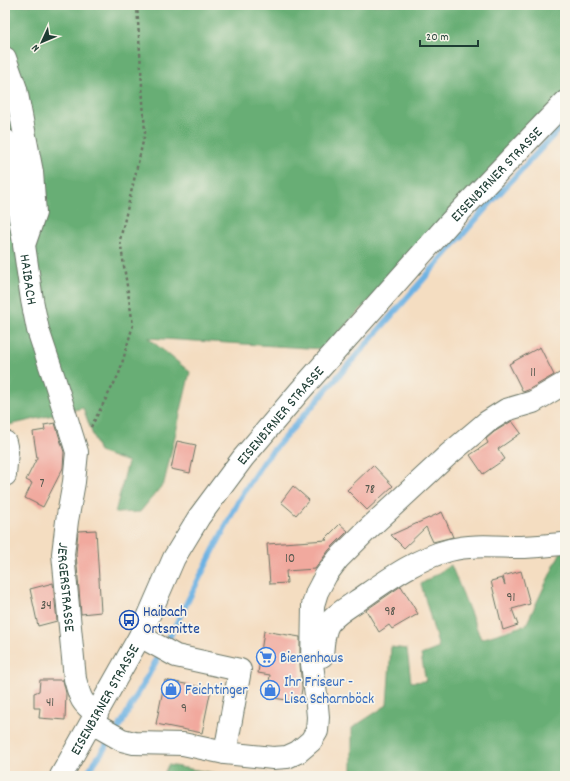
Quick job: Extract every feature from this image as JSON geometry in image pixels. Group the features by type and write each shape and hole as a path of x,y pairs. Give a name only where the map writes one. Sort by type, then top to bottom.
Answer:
{"main road":[{"name":"HAIBACH","path":"5,58 16,89 32,172 35,213 24,244 38,330 77,452"},
{"name":"EISENBIRNER STRASSE","path":"61,776 98,722 158,646 174,558 199,517 243,458 299,392 451,221 565,102"},
{"path":"5,140 10,156 24,244"},
{"path":"316,695 312,664 314,605 317,592 326,575 338,559 448,455 486,422 506,410 533,402 565,383"},
{"path":"5,442 7,451 5,475"},
{"name":"JERGERSTRASSE","path":"77,452 63,554 75,679 79,695 98,722 122,740 134,743 182,744 225,753 273,758 287,757 298,752 311,741 317,731 318,718 316,695"},
{"path":"316,695 321,669 324,635 328,624 338,614 408,567 427,558 450,550 473,546 522,547 562,544"},
{"path":"158,646 240,670 225,753"}],"path":[{"path":"77,452 119,374 133,325 120,240 145,133 137,5"}],"green space":[{"path":"5,5 565,5 565,96 323,349 148,338 190,372 164,483 140,512 115,513 128,462 99,452 83,408 5,426"},
{"path":"565,543 565,776 352,776 352,728 387,705 391,647 407,649 411,682 426,681 421,655 439,648 421,584 451,565 481,639 526,625"},
{"path":"168,765 231,776 163,776"}],"building":[{"path":"540,347 554,375 523,392 509,364"},
{"path":"512,421 521,433 498,449 505,459 483,474 470,455 488,443 486,439 494,432"},
{"path":"55,423 64,452 63,468 43,507 25,498 32,483 26,480 37,458 33,432 45,430 44,425"},
{"path":"177,441 196,445 190,473 171,469"},
{"path":"373,465 393,486 367,510 347,490"},
{"path":"293,486 309,500 296,515 281,502"},
{"path":"442,512 453,537 433,542 426,527 404,548 391,535"},
{"path":"340,524 348,531 329,550 315,569 286,571 287,583 270,584 267,544 327,540 325,539"},
{"path":"96,530 101,612 81,614 76,554 78,531"},
{"path":"521,571 530,604 512,609 518,625 503,630 491,581 502,578 505,585 503,576"},
{"path":"53,583 57,621 38,626 30,589"},
{"path":"401,586 418,614 392,629 389,625 379,632 366,610"},
{"path":"264,631 300,637 302,688 300,702 267,697 270,675 258,673"},
{"path":"40,680 63,680 66,693 65,720 39,718 40,708 34,708 34,693 39,691"},
{"path":"165,680 211,689 202,733 156,724"}],"waterway":[{"path":"85,776 120,726 171,634 240,498 263,462 485,209 561,127 565,126"}],"place":[{"name":"Haibach Ortsmitte","path":"129,620"},
{"name":"Bienenhaus","path":"266,657"},
{"name":"Feichtinger","path":"171,689"},
{"name":"Ihr Friseur - Lisa Scharnböck","path":"270,690"}]}
